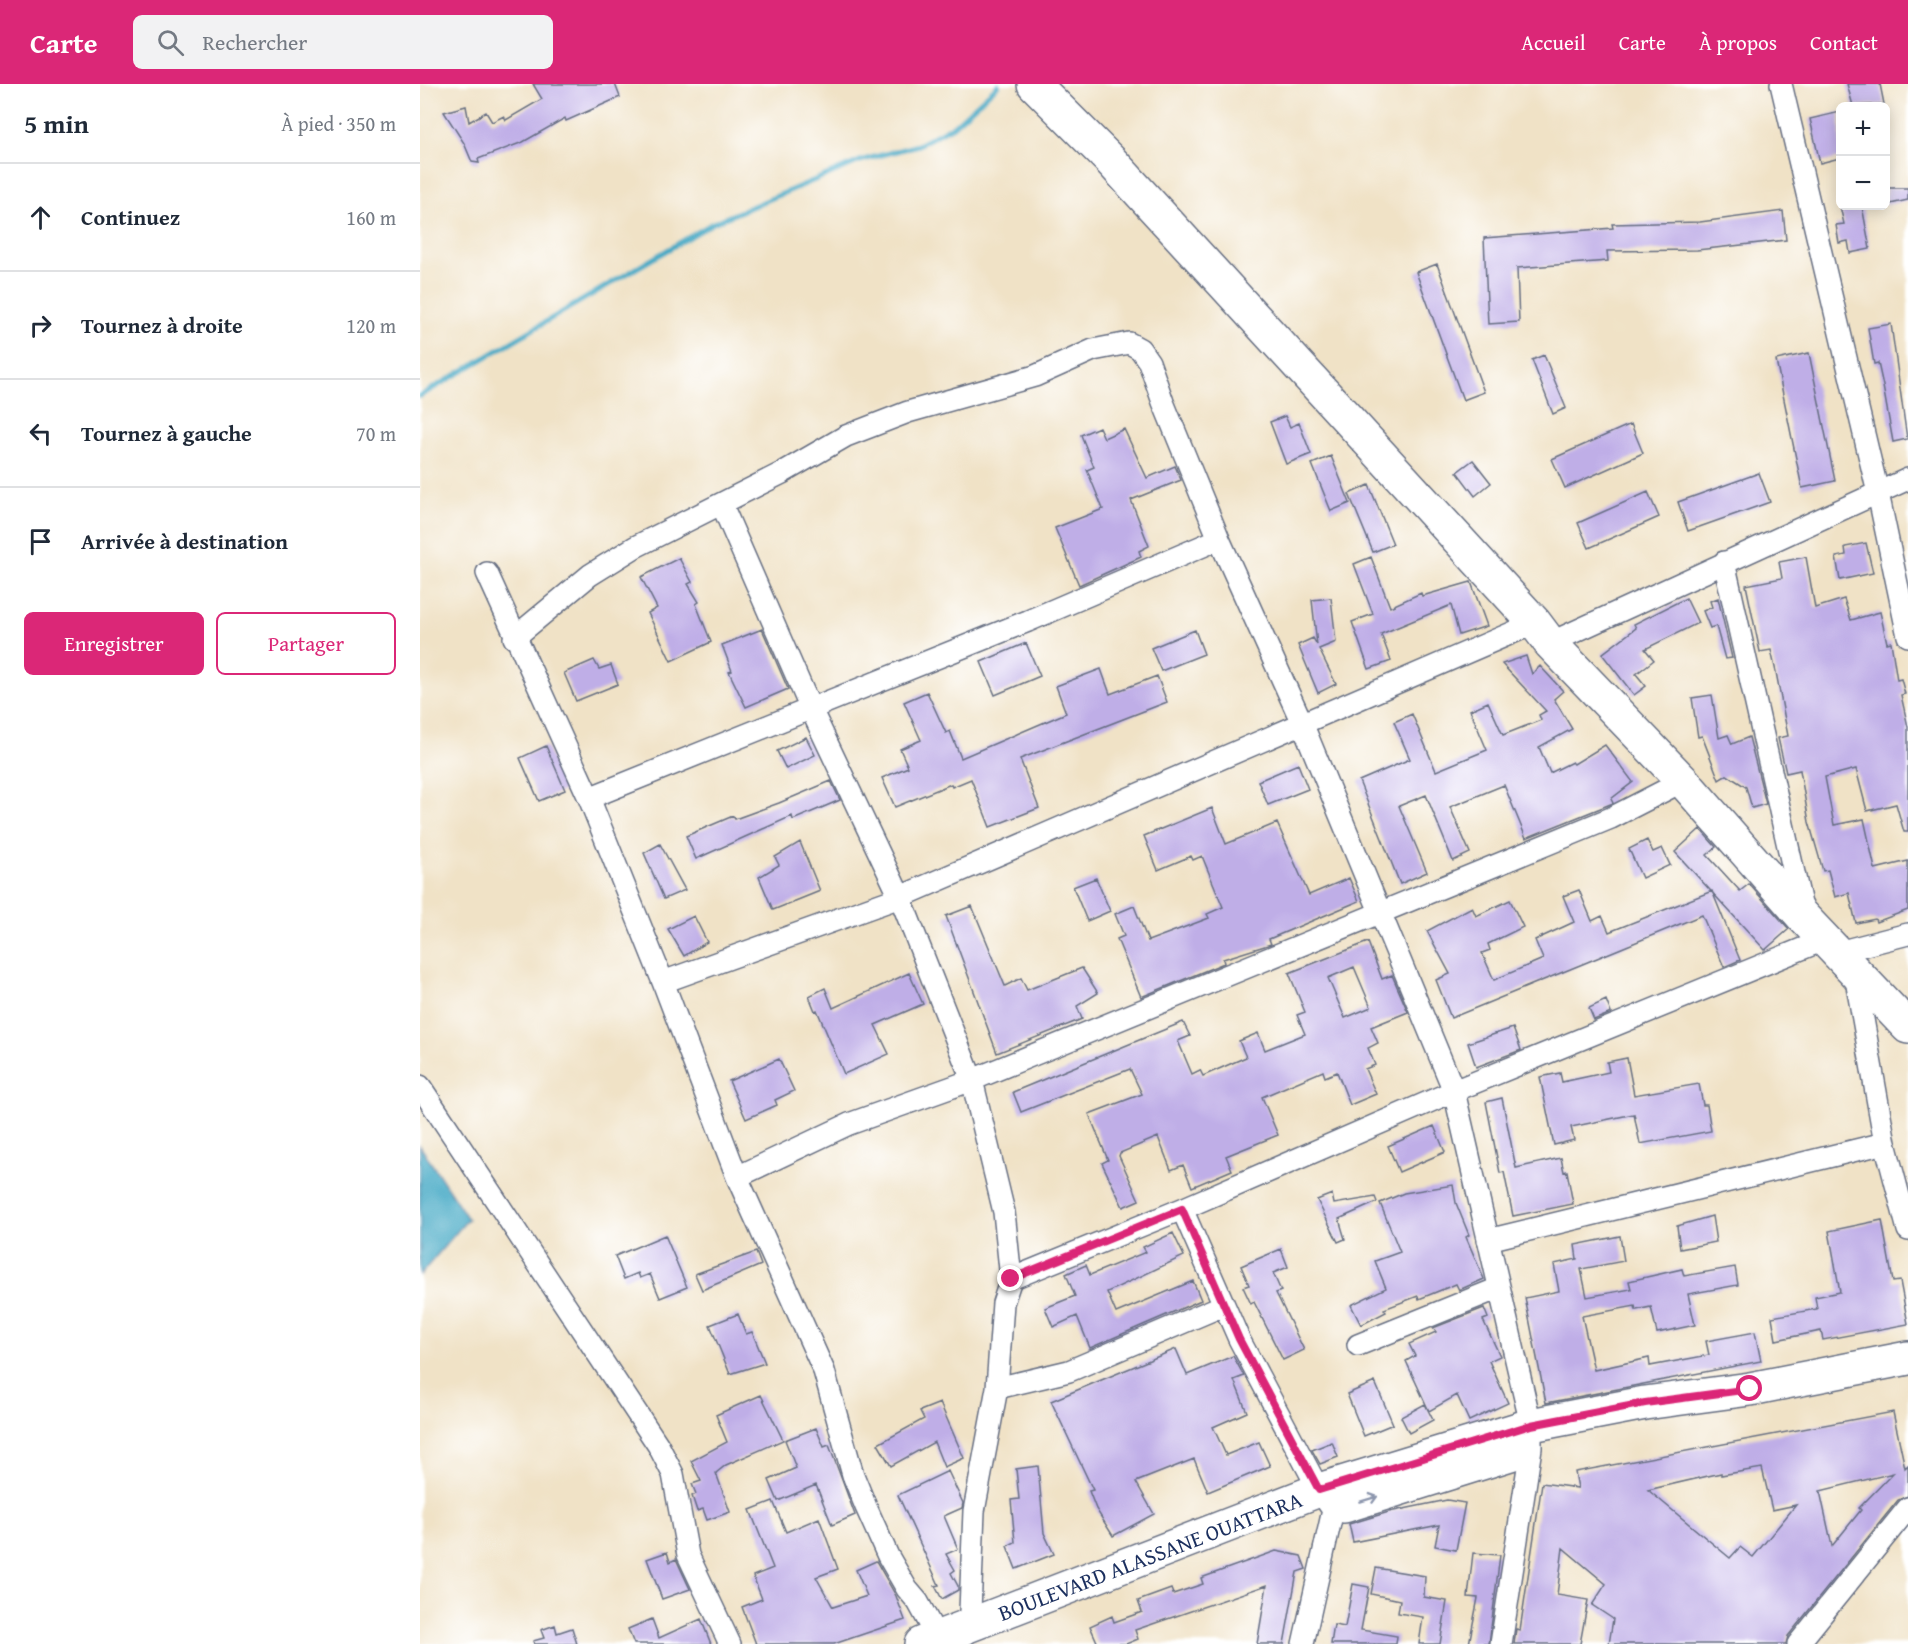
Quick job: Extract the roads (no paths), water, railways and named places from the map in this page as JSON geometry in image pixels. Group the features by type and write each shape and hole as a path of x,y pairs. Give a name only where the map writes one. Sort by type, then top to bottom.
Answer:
{"main road":[{"path":"1034,84 1111,161 1542,633 1683,781 1803,917 1908,1027"},
{"name":"BOULEVARD ALASSANE OUATTARA","path":"952,1640 1326,1500 1531,1436 1645,1403 1750,1389 1908,1358"},
{"name":"BOULEVARD ALASSANE OUATTARA","path":"1531,1436 1759,1405 1908,1376"}],"street":[{"path":"1781,84 1878,493 1908,636"},
{"path":"514,638 591,575 636,547 722,505 846,436 908,412 1035,376 1093,350 1130,343 1140,350 1149,362 1219,539 1302,723 1454,1091 1531,1436 1502,1644"},
{"path":"663,982 900,897 1302,723 1724,562 1908,479"},
{"path":"487,573 514,638 589,798 663,982 737,1177 824,1371 853,1475 866,1506 888,1556 952,1640 970,1611 974,1511 997,1388 1003,1303 1011,1279 1004,1212 972,1080 900,897 810,707 722,505"},
{"path":"589,798 1028,621 1219,539"},
{"path":"1724,562 1803,917"},
{"path":"737,1177 849,1124 972,1080 1611,818 1683,781"},
{"path":"1011,1279 1182,1209 1454,1091 1840,955 1908,934"},
{"path":"1840,955 1908,1230"},
{"path":"420,1086 658,1445 673,1474 688,1555 730,1644"},
{"path":"1488,1240 1885,1143"},
{"path":"1182,1209 1239,1339 1326,1500 1303,1644"},
{"path":"1358,1346 1499,1288"},
{"path":"997,1388 1069,1371 1224,1305"},
{"path":"1797,1644 1908,1508"}],"water":[{"path":"420,1146 468,1219 420,1275"}],"waterway":[{"path":"420,396 713,223 860,161 918,145 953,126 998,85"}]}
